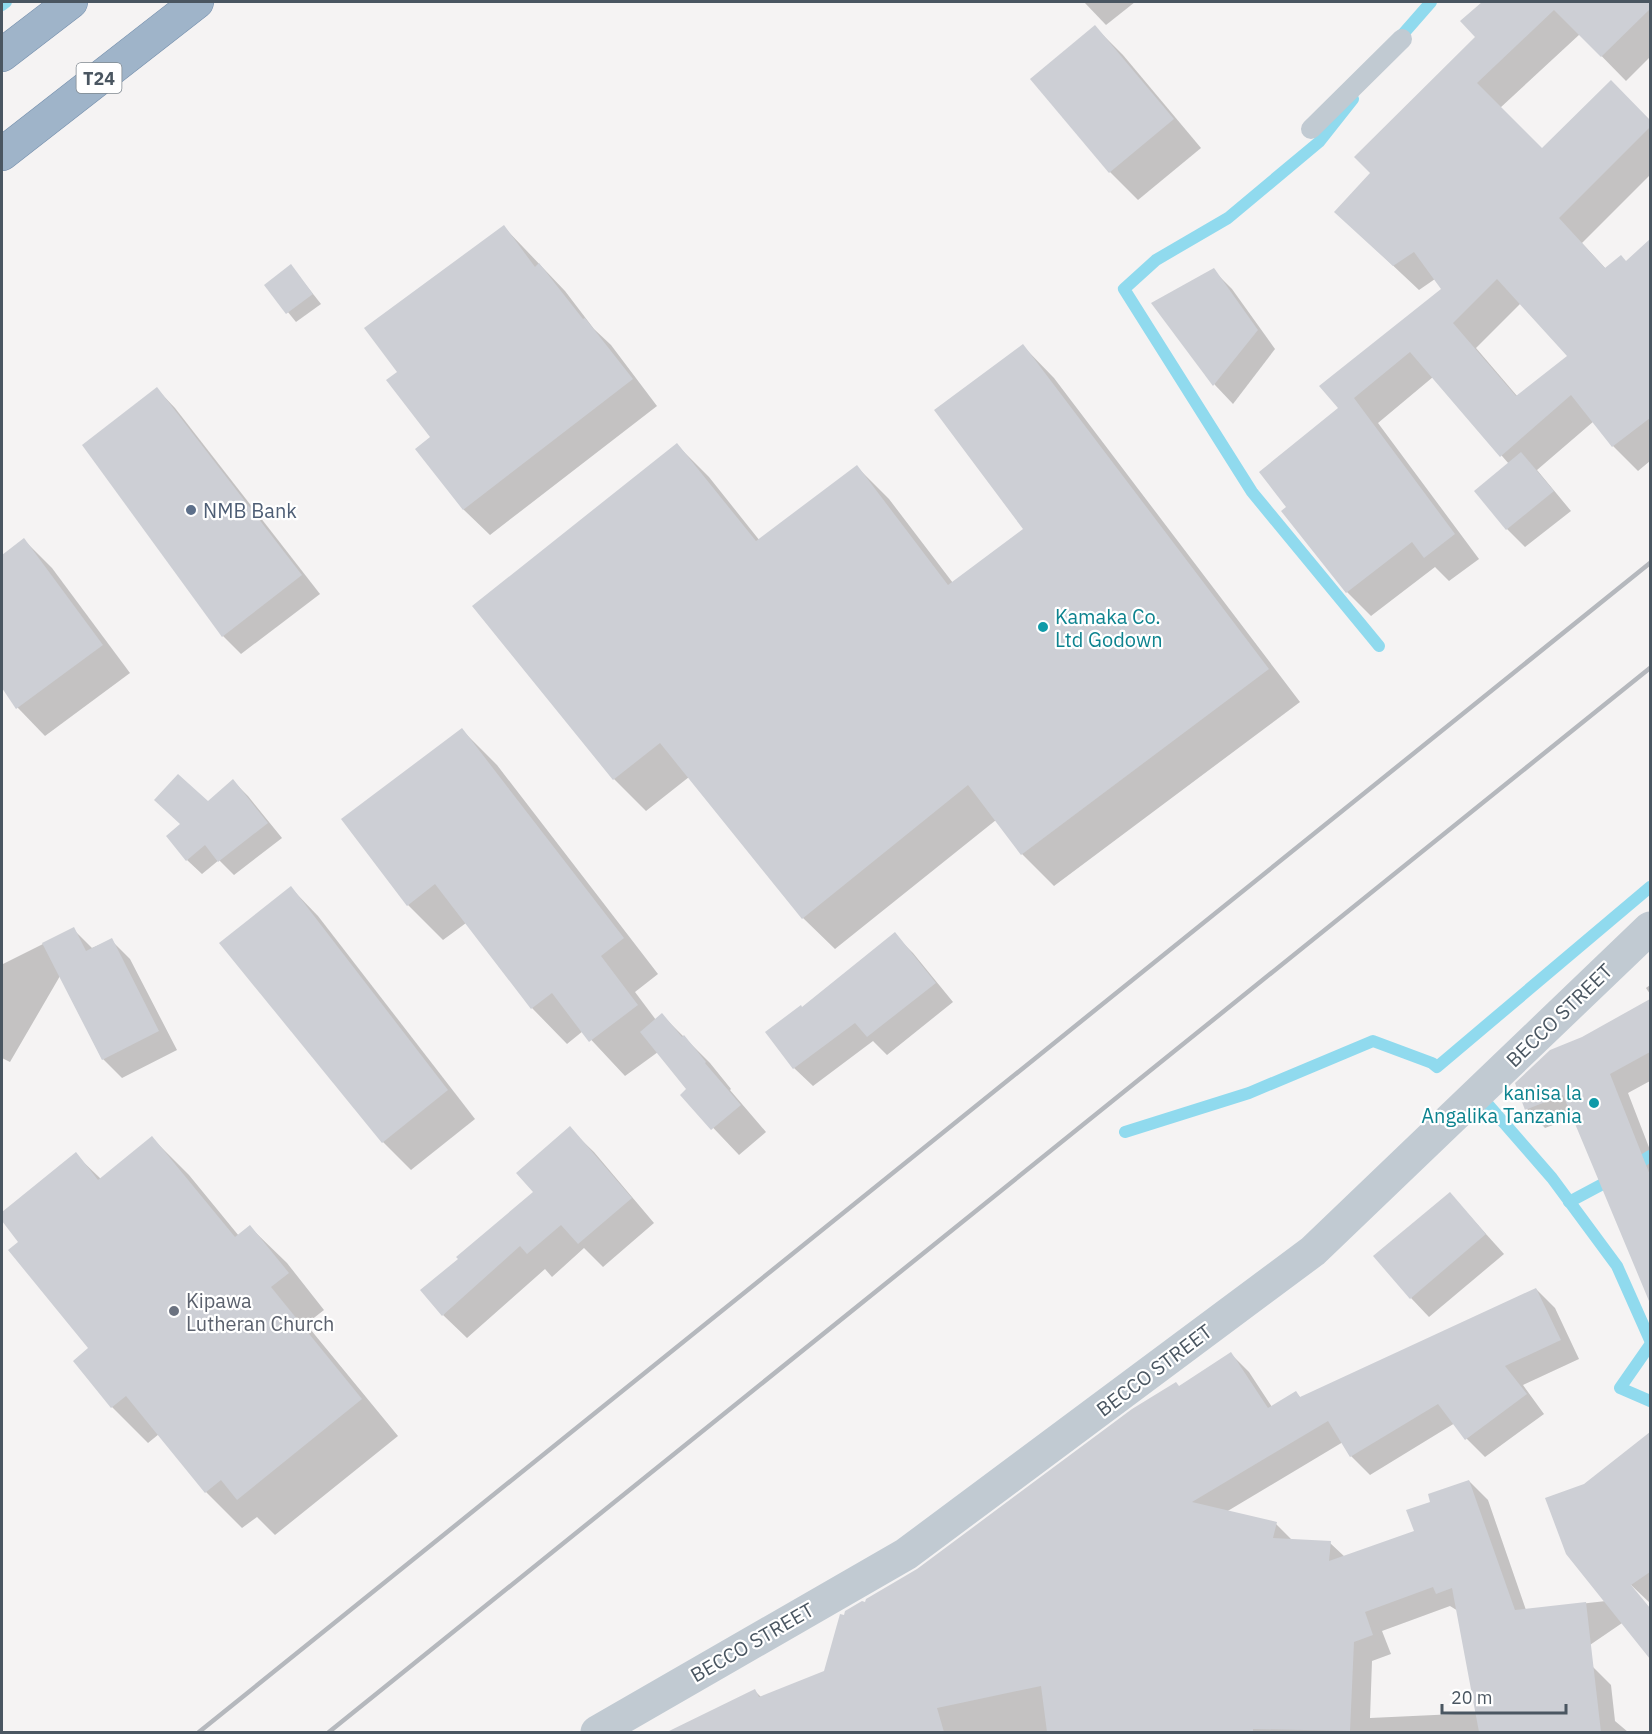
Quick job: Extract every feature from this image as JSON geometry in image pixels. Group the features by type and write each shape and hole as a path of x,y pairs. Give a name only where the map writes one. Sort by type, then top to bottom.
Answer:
{"highway":[{"path":"2,55 70,2"},
{"name":"T24","path":"2,154 197,2"}],"street":[{"name":"BECCO STREET","path":"597,1732 906,1554 1313,1251 1650,928"}],"lane":[{"path":"1311,129 1402,39"}],"building":[{"path":"1482,2 1650,2 1650,9 1601,57 1554,10 1477,83 1542,148 1611,80 1650,120 1650,127 1559,218 1605,268 1621,255 1626,261 1650,239 1650,418 1612,447 1571,395 1500,457 1410,352 1354,398 1455,534 1424,558 1412,542 1346,593 1281,511 1286,507 1259,472 1338,408 1319,386 1441,289 1414,252 1393,266 1334,212 1370,173 1354,157 1475,37 1460,21","holes":["1497,279 1567,356 1516,396 1453,323"]},
{"path":"1095,25 1174,119 1109,173 1030,79"},
{"path":"504,225 535,267 539,263 633,379 463,510 415,449 430,437 386,380 397,372 364,328"},
{"path":"291,264 313,294 286,314 264,285"},
{"path":"1214,268 1258,330 1213,386 1151,303"},
{"path":"1023,344 1269,669 1021,855 968,785 802,919 660,743 613,780 472,606 677,443 756,541 857,465 948,585 1023,529 934,410"},
{"name":"NMB Bank","path":"157,387 302,575 222,637 82,445"},
{"path":"1521,452 1554,491 1506,530 1474,491"},
{"path":"24,538 103,645 16,709 2,688 2,555"},
{"path":"462,728 624,938 601,956 638,1005 589,1042 552,993 531,1009 435,884 407,906 341,819"},
{"path":"178,774 208,801 233,779 268,823 218,862 205,845 186,861 166,836 180,824 154,800"},
{"path":"291,886 448,1090 382,1143 219,943"},
{"path":"74,927 86,951 112,938 159,1031 102,1060 42,943"},
{"path":"895,932 936,983 867,1037 855,1023 793,1069 765,1032 801,1005 802,1007"},
{"path":"1650,999 1650,1052 1610,1074 1650,1175 1649,1301 1563,1095 1525,1110 1515,1083 1550,1050 1582,1037"},
{"path":"662,1013 682,1037 684,1035 741,1105 711,1130 680,1095 686,1089 640,1032"},
{"path":"570,1126 632,1198 578,1244 561,1225 527,1254 520,1246 442,1316 420,1290 533,1192 516,1173"},
{"name":"Kipawa Lutheran Church","path":"152,1136 235,1237 250,1225 289,1273 271,1287 362,1399 237,1500 221,1480 205,1493 126,1396 111,1408 73,1361 88,1348 8,1250 18,1242 2,1221 2,1212 76,1152 98,1180"},
{"path":"1450,1192 1486,1234 1410,1299 1373,1256"},
{"path":"1536,1288 1561,1340 1505,1366 1527,1394 1465,1440 1438,1404 1350,1457 1328,1421 1192,1502 1277,1522 1273,1538 1331,1541 1329,1561 1414,1531 1406,1510 1430,1502 1428,1494 1469,1480 1515,1610 1586,1602 1601,1732 1479,1732 1452,1588 1436,1594 1433,1587 1365,1612 1373,1635 1354,1642 1350,1731 1253,1729 1253,1732 1047,1732 1041,1686 937,1708 944,1732 667,1732 755,1689 759,1697 824,1671 840,1614 844,1615 845,1611 862,1601 865,1602 866,1599 917,1569 1132,1409 1176,1382 1179,1386 1231,1352 1268,1408 1296,1391 1300,1397"},
{"path":"1650,1432 1650,1572 1631,1585 1650,1608 1650,1659 1566,1554 1545,1498 1584,1484"}],"waterway":[{"path":"2,5 6,2"},
{"path":"1396,42 1431,2"},
{"path":"1353,99 1319,142 1228,218 1156,260 1124,289 1252,492 1379,646"},
{"path":"1125,1132 1249,1093 1373,1041 1432,1063 1437,1067 1650,887"},
{"path":"1484,1100 1552,1178 1617,1266 1650,1340"},
{"path":"1631,1168 1650,1156"},
{"path":"1569,1202 1614,1178"},
{"path":"1650,1345 1620,1388 1650,1401"}],"railway":[{"path":"199,1732 1650,563"},
{"path":"329,1732 1650,668"}],"place":[{"name":"NMB Bank","path":"191,510"},
{"name":"Kamaka Co. Ltd Godown","path":"1043,627"},
{"name":"kanisa la Angalika Tanzania","path":"1594,1103"},
{"name":"Kipawa Lutheran Church","path":"174,1311"}]}
